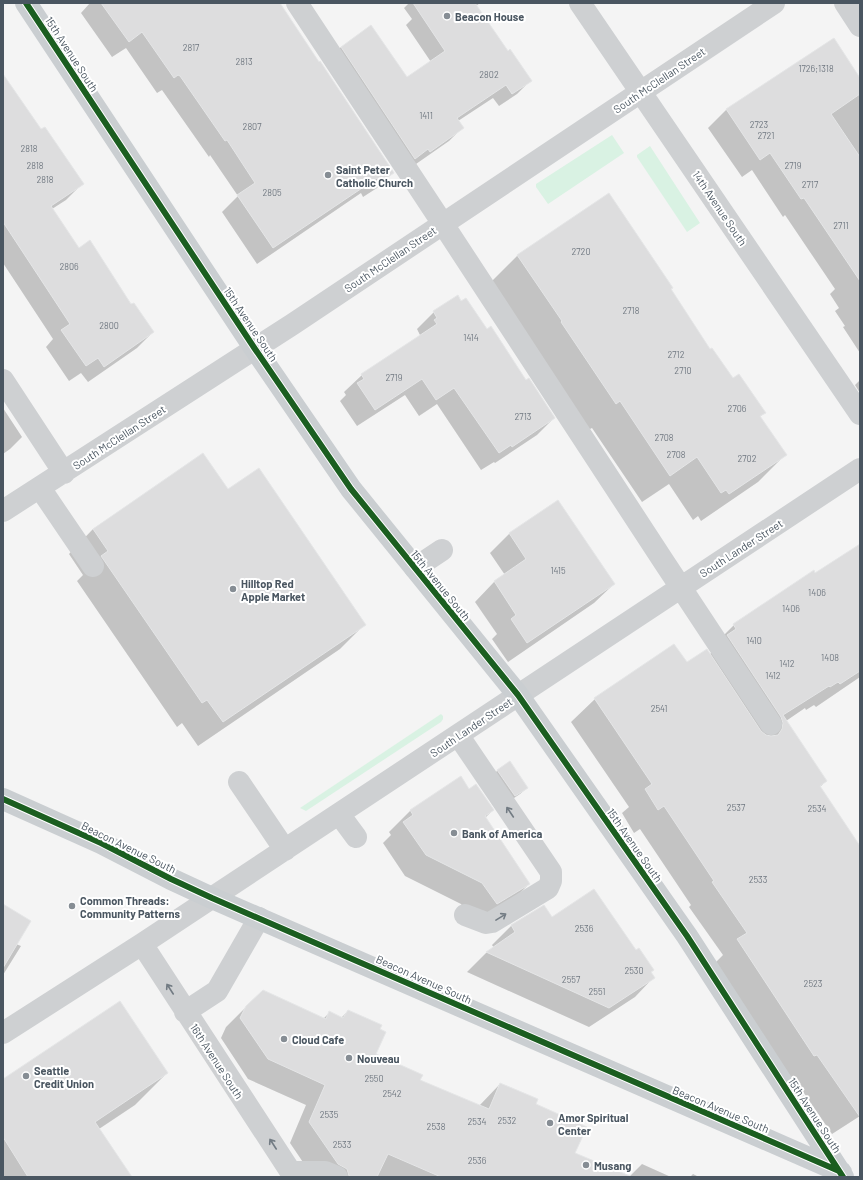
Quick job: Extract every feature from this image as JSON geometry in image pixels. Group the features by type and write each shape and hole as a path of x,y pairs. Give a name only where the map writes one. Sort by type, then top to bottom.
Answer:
{"main road":[{"name":"15th Avenue South","path":"26,3 255,349 352,489 414,568 518,695 687,936 845,1175"},
{"name":"Beacon Avenue South","path":"3,799 101,843 212,898 845,1175"}],"street":[{"path":"297,3 771,724"},
{"name":"14th Avenue South","path":"580,3 860,414"},
{"name":"South McClellan Street","path":"3,511 255,349 774,3"},
{"path":"845,3 860,26"},
{"path":"3,380 64,472"},
{"name":"South Lander Street","path":"3,1033 285,850 860,469"},
{"path":"40,488 93,566"},
{"path":"414,568 442,550"},
{"path":"458,735 551,872 551,881 548,888 492,922 486,923 465,915"},
{"path":"239,782 285,850"},
{"path":"339,814 356,837"},
{"path":"185,1012 217,991 259,918"},
{"name":"16th Avenue South","path":"142,944 185,1012 293,1175"},
{"path":"293,1175 325,1172 337,1177"}],"green space":[{"path":"612,135 624,153 548,204 536,187 536,184"},
{"path":"650,146 700,223 687,232 637,157 637,155"},
{"path":"441,714 443,719 441,722 306,811 300,808"}],"building":[{"path":"101,3 280,3 394,173 380,182 377,178 273,248 237,195 255,183 227,140 225,141 180,76 178,75 174,78 142,32 129,42"},
{"path":"413,3 475,3 508,51 510,49 532,81 512,94 506,85 457,118 464,128 430,152 428,149 415,159 341,47 371,25 407,77 445,51"},
{"path":"834,38 860,78 860,94 831,114 860,157 860,281 804,198 801,199 770,153 760,160 726,109"},
{"path":"3,74 41,129 45,127 84,184 51,206 79,248 90,240 131,304 134,303 154,332 104,367 98,358 86,366 61,330 70,324 3,222"},
{"path":"609,193 673,288 671,289 710,349 712,348 733,378 739,374 766,413 760,416 787,455 729,494 726,490 721,493 697,457 670,476 620,401 616,404 517,255"},
{"path":"458,295 461,301 466,298 487,329 491,326 526,380 529,378 555,418 512,447 511,445 499,453 454,388 436,400 422,379 375,410 357,383 364,379 361,374 437,324 434,320 437,318 433,311"},
{"name":"Hilltop Red Apple Market","path":"203,453 228,489 259,468 366,625 223,722 207,700 202,703 101,556 108,551 93,529"},
{"path":"558,500 615,584 527,643 511,619 516,615 494,581 526,559 509,533"},
{"path":"860,544 860,671 840,684 838,682 830,687 829,686 783,715 827,781 820,786 860,846 860,1117 817,1055 814,1056 737,939 747,933 712,882 714,881 664,806 658,810 645,789 652,784 594,698 674,644 687,662 707,649 761,731 766,735 778,735 782,729 783,723 781,717 727,635 736,629 733,624 814,570 815,573"},
{"path":"510,761 528,788 515,796 497,770"},
{"name":"Bank of America","path":"461,776 469,789 476,784 494,810 485,816 530,884 497,904 482,883 426,855 403,822 413,815 410,810"},
{"path":"594,889 636,950 639,948 654,970 651,972 655,978 609,1008 486,952 515,932 511,925 544,905 552,917"},
{"path":"3,904 31,921 3,968"},
{"path":"263,990 326,1019 329,1011 343,1018 348,1010 382,1025 380,1029 386,1032 376,1054 423,1075 420,1080 489,1109 500,1083 538,1099 536,1104 587,1127 575,1153 632,1177 441,1177 388,1154 377,1177 349,1176 347,1169 338,1164 309,1122 325,1085 268,1059 240,1018 246,1006"},
{"path":"120,1001 168,1073 95,1122 132,1177 28,1177 3,1137 3,1079"}],"cycle path":[{"path":"26,3 255,349 351,489 518,695 687,936 843,1177"},
{"path":"3,799 101,843 212,898 839,1171"}],"place":[{"name":"Beacon House","path":"447,16"},
{"name":"Saint Peter Catholic Church","path":"328,175"},
{"name":"Hilltop Red Apple Market","path":"233,589"},
{"name":"Bank of America","path":"454,833"},
{"name":"Common Threads: Community Patterns","path":"72,906"},
{"name":"Cloud Cafe","path":"284,1039"},
{"name":"Nouveau","path":"349,1058"},
{"name":"Seattle Credit Union","path":"26,1076"},
{"name":"Amor Spiritual Center","path":"550,1123"},
{"name":"Musang","path":"586,1165"}]}
